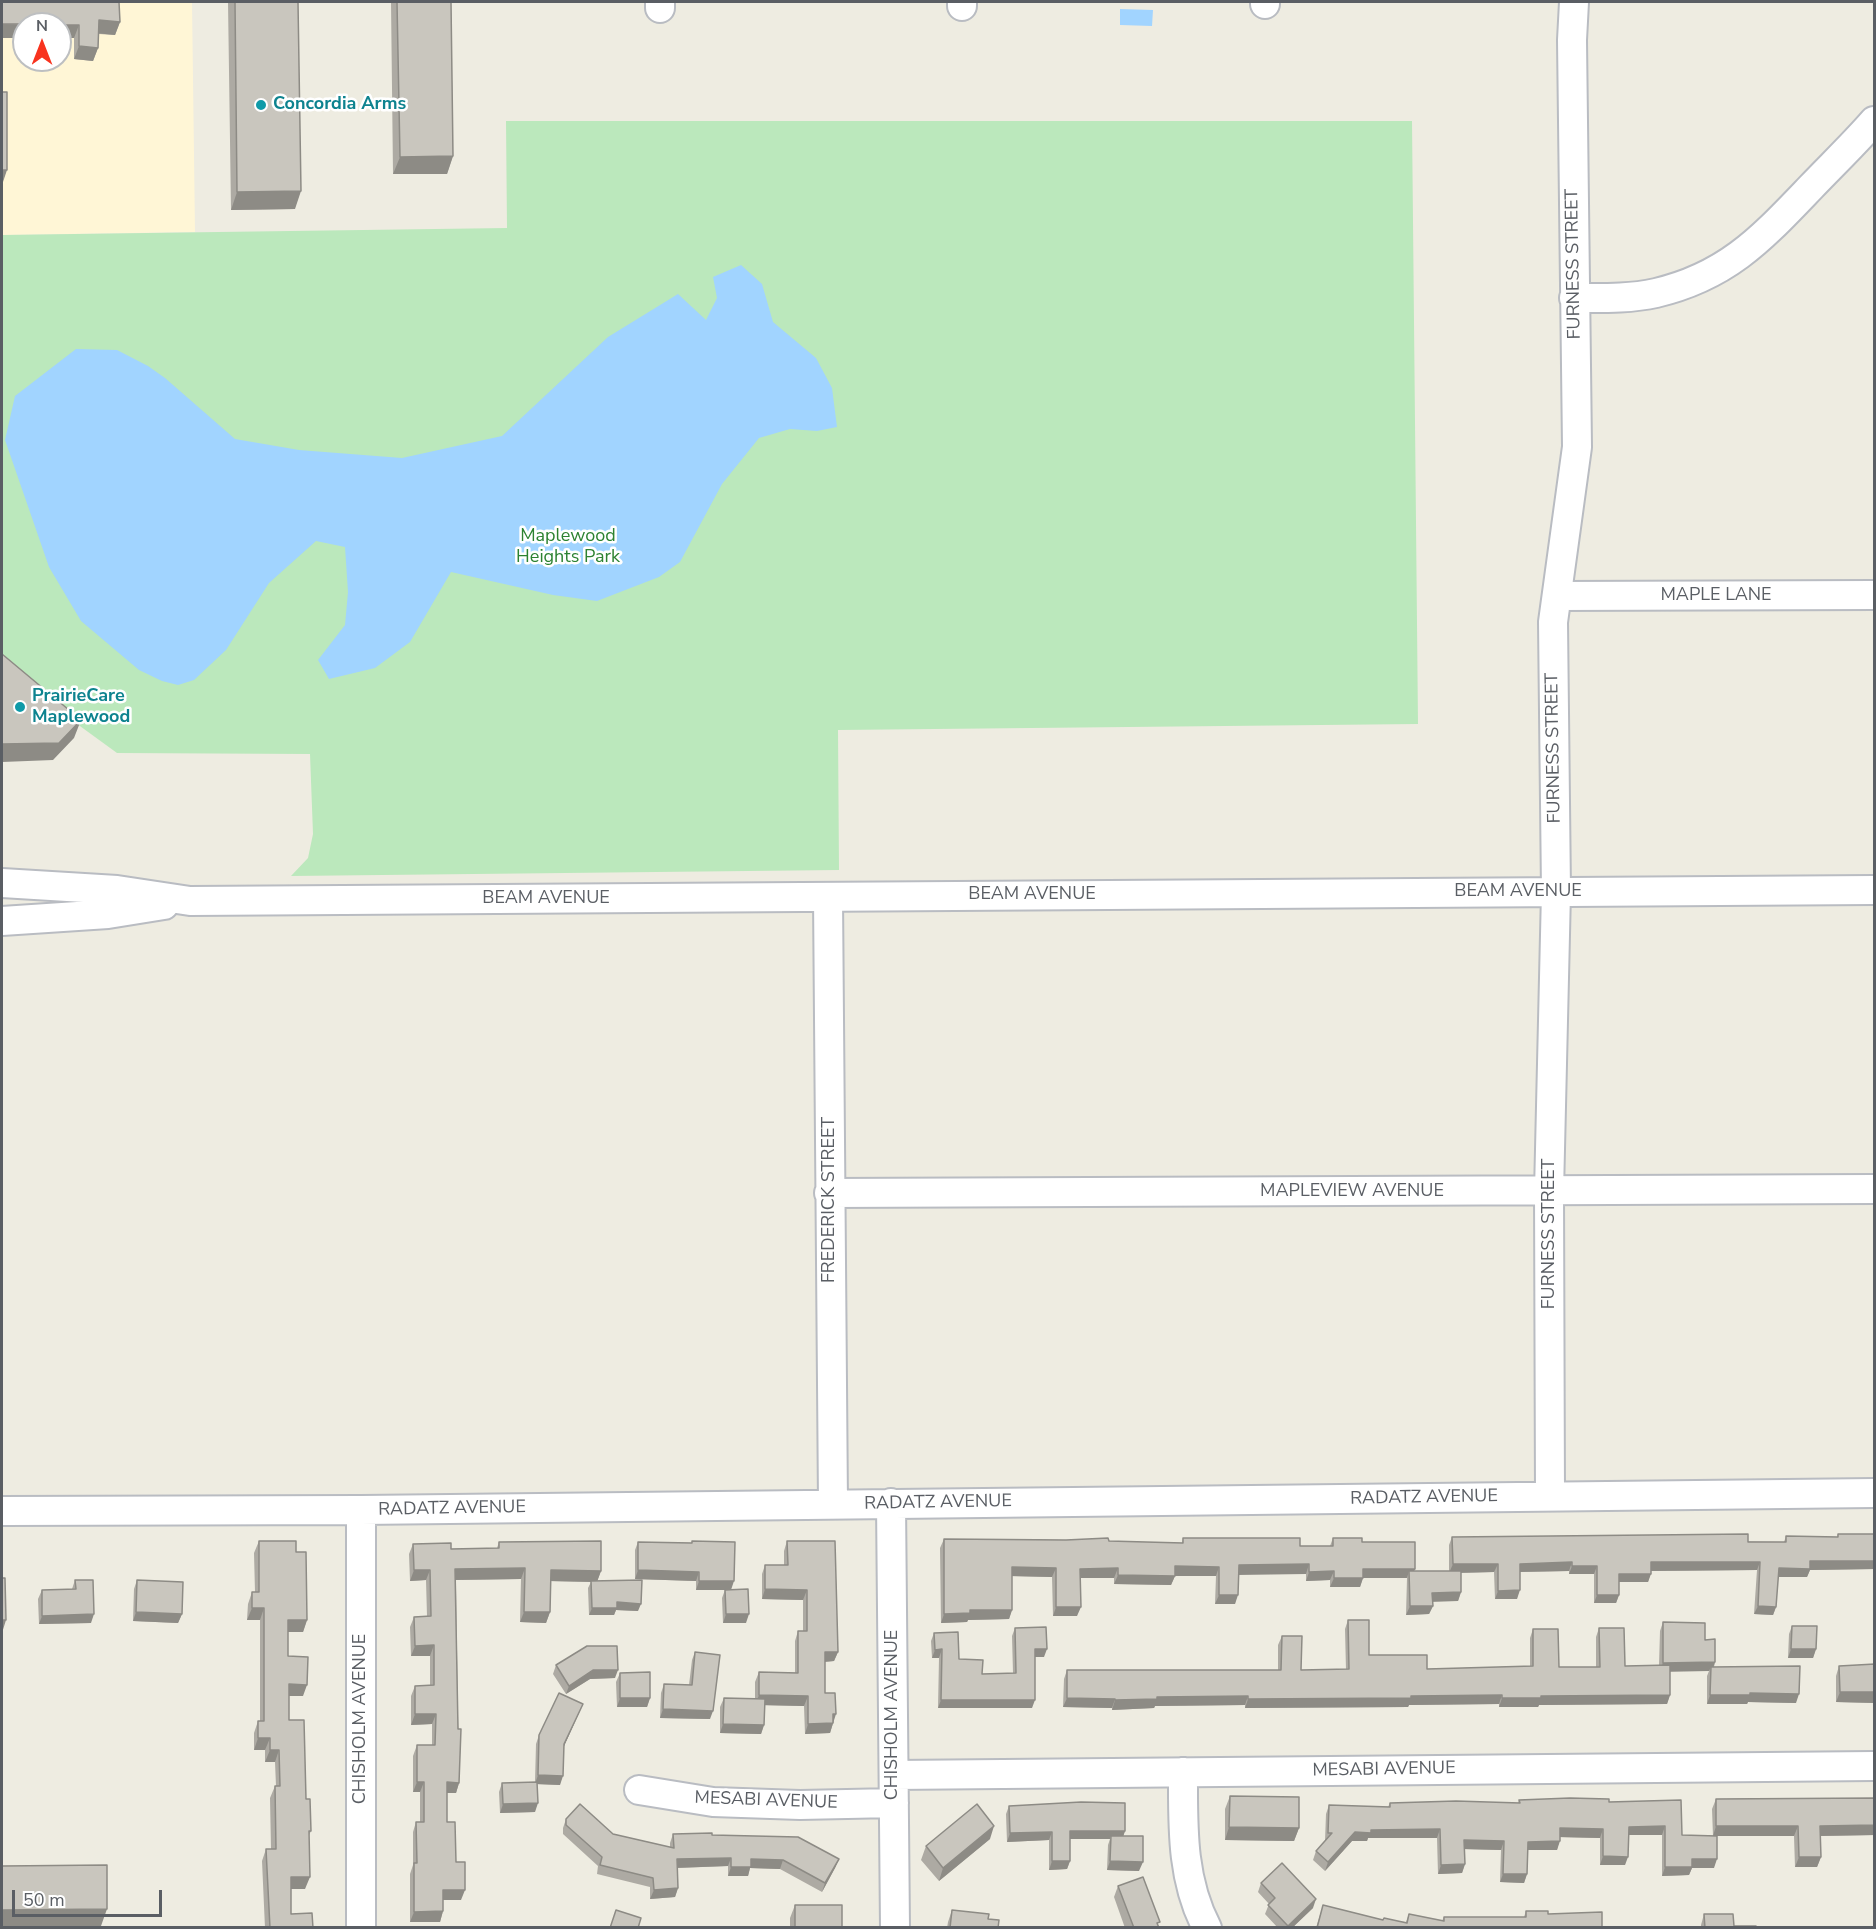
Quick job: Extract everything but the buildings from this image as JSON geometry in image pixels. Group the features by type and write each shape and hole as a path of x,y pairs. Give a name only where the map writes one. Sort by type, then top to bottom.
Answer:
{"street":[{"name":"FURNESS STREET","path":"1550,1496 1549,1192 1556,892 1553,622 1577,447 1572,40 1574,2"},
{"path":"1574,298 1618,298 1654,294 1689,284 1716,272 1762,239 1875,121"},
{"name":"MAPLE LANE","path":"1557,596 1875,596"},
{"name":"BEAM AVENUE","path":"2,883 117,890 190,901"},
{"name":"BEAM AVENUE","path":"2,921 108,914 190,901 1875,890"},
{"name":"FREDERICK STREET","path":"828,897 832,1504"},
{"name":"MAPLEVIEW AVENUE","path":"830,1193 1875,1189"},
{"name":"RADATZ AVENUE","path":"2,1511 361,1510 1875,1493"},
{"name":"CHISHOLM AVENUE","path":"891,1503 895,1928"},
{"name":"CHISHOLM AVENUE","path":"361,1510 361,1928"},
{"name":"MESABI AVENUE","path":"894,1774 1875,1766"},
{"path":"1183,1772 1183,1836 1186,1864 1192,1892 1207,1928"},
{"name":"MESABI AVENUE","path":"639,1790 713,1802 894,1803"}],"shaded area":[{"path":"2,2 192,2 195,232 2,235"}],"green space":[{"name":"Maplewood Heights Park","path":"506,121 1412,121 1418,724 838,730 839,870 291,876 308,858 313,834 310,754 117,753 40,697 2,662 2,235 507,228"}],"water":[{"path":"1120,9 1153,10 1152,26 1120,25"},
{"path":"741,265 762,284 773,322 816,358 832,388 837,427 817,431 790,429 759,438 722,484 680,562 659,577 597,601 553,595 451,572 410,642 375,668 329,679 318,660 345,625 348,592 345,547 316,541 269,583 226,650 194,680 178,685 162,681 139,670 81,621 49,567 5,440 15,396 76,349 117,350 148,366 235,439 299,450 402,458 502,436 608,337 678,294 706,320 717,298 713,277"}],"place":[{"name":"Concordia Arms","path":"261,105"},
{"name":"PrairieCare Maplewood","path":"20,707"}]}
